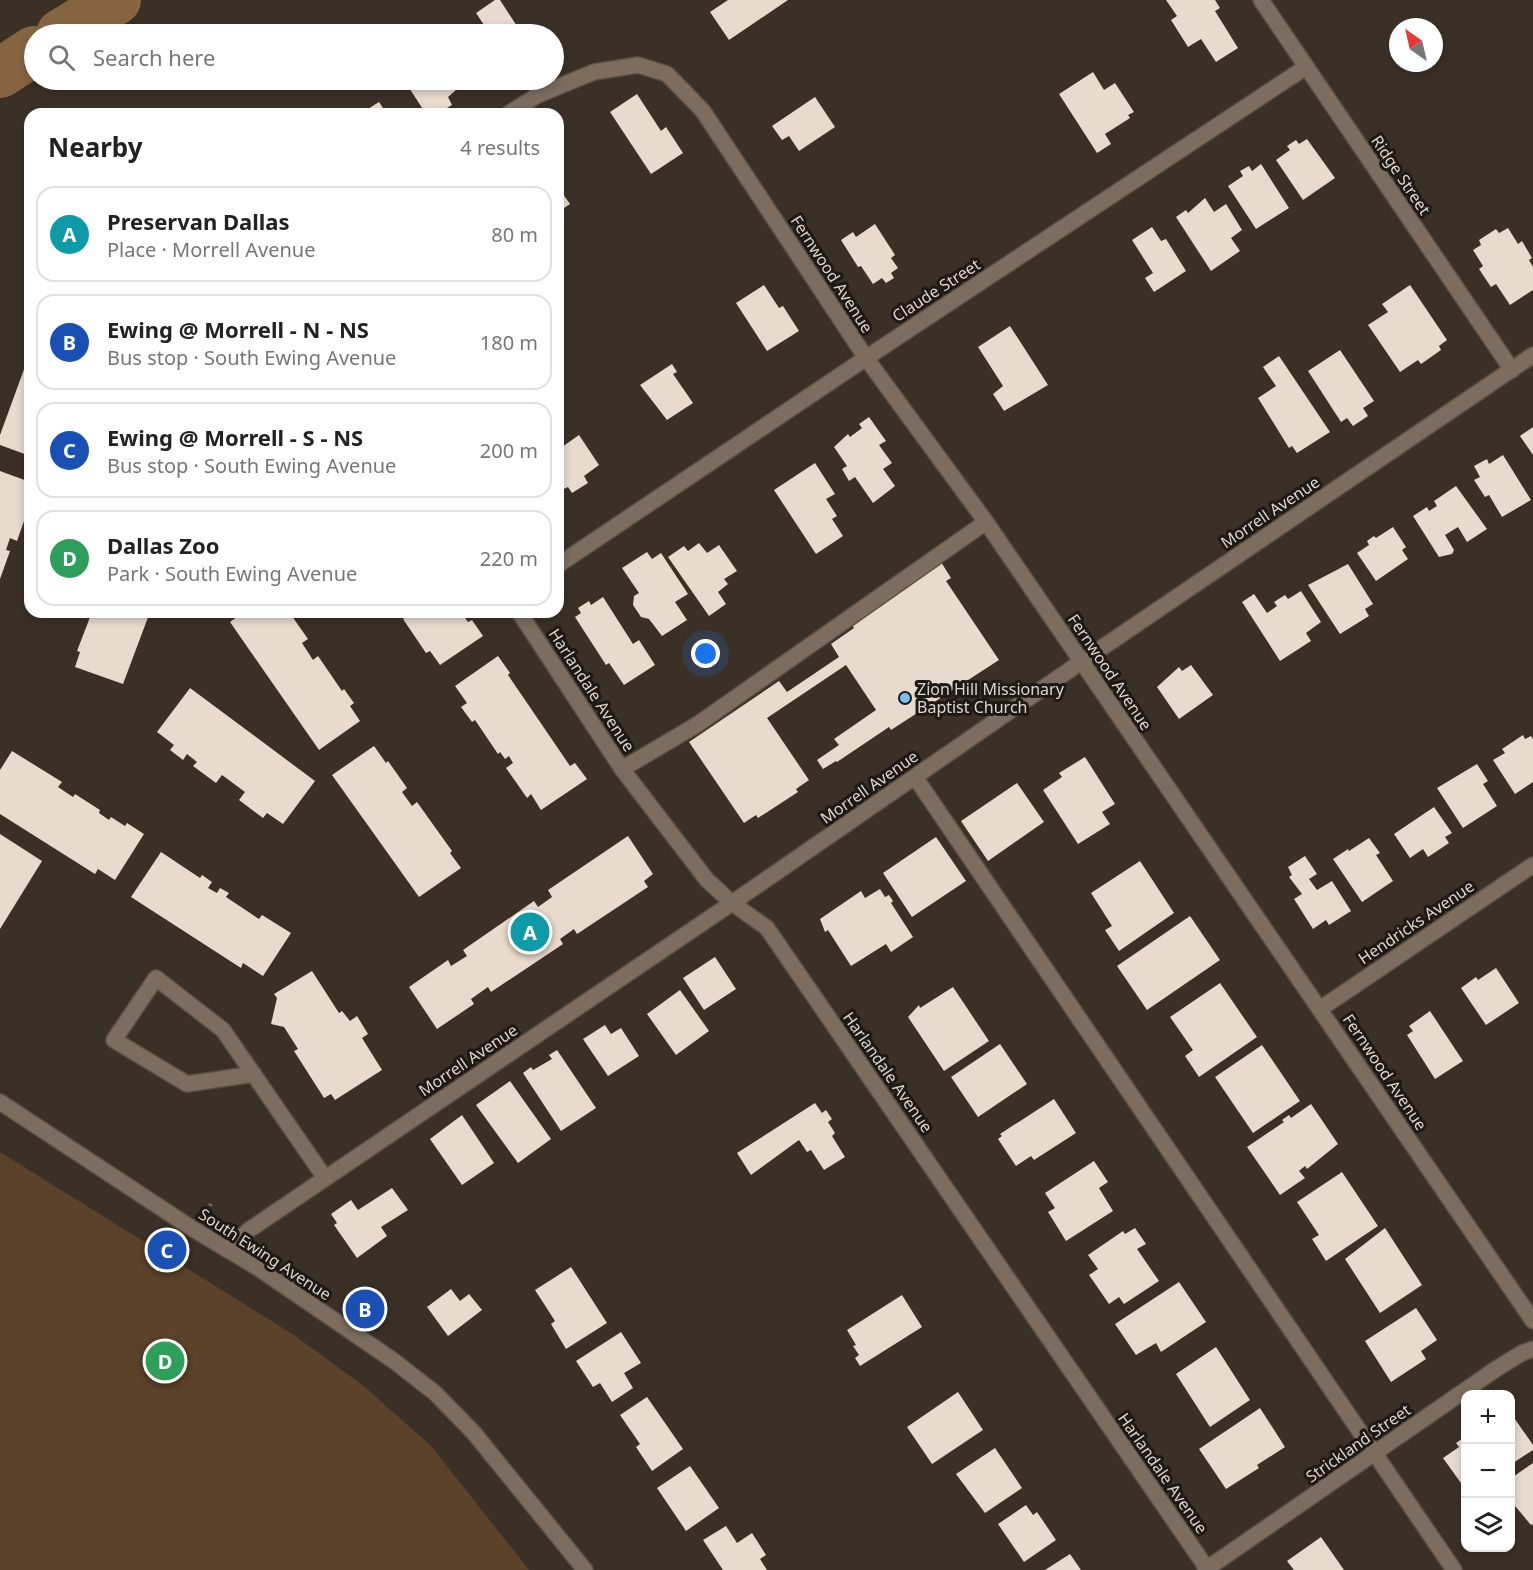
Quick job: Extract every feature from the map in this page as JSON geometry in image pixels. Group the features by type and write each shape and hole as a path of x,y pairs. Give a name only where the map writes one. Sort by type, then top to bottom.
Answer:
{"street":[{"name":"Ridge Street","path":"1266,2 1306,67 1512,370"},
{"name":"Fernwood Avenue","path":"564,84 594,72 638,64 667,74 703,111 866,358 986,522 1533,1321"},
{"name":"Claude Street","path":"564,561 1306,67"},
{"name":"Fernwood Avenue","path":"517,108 548,90"},
{"name":"Morrell Avenue","path":"228,1250 249,1230 1533,355"},
{"path":"622,768 698,724 986,522"},
{"name":"Harlandale Avenue","path":"523,618 622,768 708,880 732,903 767,928 1207,1570"},
{"path":"915,777 1454,1570"},
{"name":"Hendricks Avenue","path":"1320,1009 1533,865"},
{"path":"254,1074 186,1084 114,1040 156,978 223,1030 254,1074 326,1178"},
{"name":"South Ewing Avenue","path":"3,1110 228,1250 394,1361 435,1393 474,1433 585,1570"},
{"name":"Strickland Street","path":"1207,1570 1496,1369 1533,1349"}],"path":[{"path":"207,1211 211,1204"},
{"path":"175,1256 181,1248"}],"shaded area":[{"path":"0,1152 294,1335 365,1387 432,1447 529,1570 0,1570"}],"building":[{"path":"495,0 500,0 516,24 483,24 476,13"},
{"path":"728,0 788,0 729,40 710,12"},
{"path":"1166,0 1215,0 1220,8 1215,11 1238,48 1216,62 1201,39 1188,47 1171,20 1177,16"},
{"path":"1093,72 1104,90 1115,83 1134,112 1128,115 1130,118 1105,134 1111,144 1097,153 1059,94"},
{"path":"410,90 456,90 448,97 452,105 447,108 422,108"},
{"path":"637,94 661,131 666,127 683,153 651,174 610,112"},
{"path":"815,97 835,127 799,151 789,136 782,140 772,126"},
{"path":"379,102 383,108 370,108"},
{"path":"1307,139 1335,178 1303,200 1276,160 1290,150 1287,146 1296,140 1299,144"},
{"path":"1261,164 1289,208 1256,229 1228,186 1243,176 1240,171 1249,166 1252,171"},
{"path":"564,196 570,204 564,208"},
{"path":"1205,198 1214,212 1226,204 1242,230 1231,238 1240,251 1211,271 1176,217 1186,210 1188,213"},
{"path":"875,224 895,255 891,258 898,268 891,273 894,278 886,283 882,278 873,284 861,266 858,267 841,240 853,232 856,237"},
{"path":"1152,227 1161,241 1166,239 1186,271 1154,292 1145,278 1153,273 1132,240"},
{"path":"1508,228 1518,244 1522,241 1532,258 1529,260 1533,267 1533,290 1510,305 1496,284 1491,287 1479,269 1483,266 1473,250 1481,245 1479,240 1496,229 1499,233"},
{"path":"764,285 779,308 783,306 799,331 767,351 736,303"},
{"path":"1410,285 1447,340 1439,346 1441,350 1421,364 1418,360 1400,372 1368,325 1388,312 1382,304"},
{"path":"1010,326 1048,385 1004,411 993,394 1003,386 978,347"},
{"path":"1340,350 1374,401 1363,408 1368,416 1353,426 1347,418 1341,422 1308,371"},
{"path":"1279,356 1330,432 1297,453 1292,446 1289,448 1258,398 1276,386 1263,367"},
{"path":"672,364 677,372 673,374 693,403 667,420 640,385"},
{"path":"24,369 24,454 0,445 0,435"},
{"path":"869,417 886,441 879,445 892,463 883,469 895,486 873,503 855,477 849,481 842,469 847,466 834,447 848,434 850,437 862,428 859,424"},
{"path":"1533,427 1533,455 1520,436"},
{"path":"579,435 599,465 584,476 588,483 572,493 568,487 564,489 564,446"},
{"path":"1503,455 1531,500 1502,517 1489,495 1485,497 1474,480 1480,477 1474,466 1487,459 1489,464"},
{"path":"815,463 835,494 826,499 837,516 832,519 843,536 816,554 774,490"},
{"path":"0,471 24,480 24,521 17,541 10,538 6,550 10,551 0,579"},
{"path":"1456,486 1487,529 1467,542 1458,527 1445,535 1454,550 1452,554 1439,557 1413,516 1427,507 1429,511 1437,506 1434,501"},
{"path":"1393,527 1406,547 1402,550 1408,559 1376,581 1357,553 1369,545 1367,541"},
{"path":"699,543 707,553 719,545 737,571 724,579 728,584 718,592 726,604 709,616 668,557 684,546 688,551"},
{"path":"647,552 652,559 661,553 688,594 675,602 687,620 662,636 649,619 641,617 633,605 634,596 639,593 622,568"},
{"name":"Zion Hill Missionary Baptist Church","path":"941,562 951,578 946,581 999,660 891,730 889,727 823,769 817,760 839,745 834,739 876,710 846,665 767,718 809,780 796,789 798,792 758,818 756,815 744,823 689,742 779,681 787,692 839,657 831,644 854,628 851,623"},
{"path":"1348,564 1373,604 1365,609 1369,616 1340,634 1308,585"},
{"path":"1301,591 1321,622 1306,633 1311,641 1280,661 1242,602 1254,594 1267,613 1277,606 1274,602 1285,595 1288,599"},
{"path":"603,597 633,644 639,640 655,665 624,685 609,663 606,665 575,617 581,613 578,608 589,601 591,605"},
{"path":"90,618 148,618 123,684 75,667 80,652 77,651"},
{"path":"236,618 293,618 308,639 302,643 313,660 318,656 342,691 344,689 354,703 350,706 360,721 319,750 230,622"},
{"path":"465,618 468,622 472,620 483,636 440,665 430,651 426,653 403,619"},
{"path":"498,656 510,673 508,675 570,766 575,763 587,779 541,810 531,794 527,798 506,768 513,763 509,756 505,759 500,752 498,754 475,720 472,722 461,707 467,703 455,686"},
{"path":"1191,665 1213,695 1179,719 1157,687 1179,667 1182,671"},
{"path":"190,688 315,781 283,824 267,813 263,818 239,800 245,792 222,775 216,783 193,766 197,762 187,754 183,760 170,750 174,745 157,732"},
{"path":"1523,735 1525,739 1531,736 1533,739 1533,782 1515,794 1493,760 1505,753 1502,749"},
{"path":"374,746 407,788 402,792 412,806 417,802 452,851 450,853 461,868 419,897 332,775"},
{"path":"12,751 62,782 58,787 73,797 75,794 100,810 99,813 109,820 111,817 125,826 127,823 144,834 115,880 98,869 95,874 0,814 0,770"},
{"path":"1085,757 1115,804 1102,812 1110,824 1078,844 1043,790 1062,777 1059,773"},
{"path":"1477,764 1488,781 1483,784 1497,806 1463,828 1437,788"},
{"path":"1017,783 1044,822 988,861 961,821"},
{"path":"1434,807 1452,833 1445,837 1449,843 1428,857 1423,849 1410,858 1394,834"},
{"path":"0,834 42,861 0,929"},
{"path":"628,836 653,874 644,881 648,887 577,934 574,929 560,939 563,944 491,992 488,987 471,999 474,1004 437,1029 409,987 448,960 451,966 467,956 463,950 534,901 538,907 552,897 548,890"},
{"path":"936,837 966,881 912,917 883,873"},
{"path":"1369,838 1380,853 1376,855 1393,881 1362,902 1333,859"},
{"path":"161,852 200,878 202,875 212,882 208,888 217,893 220,888 229,893 226,897 259,919 262,915 291,933 263,976 243,963 241,968 131,897"},
{"path":"1305,856 1317,874 1309,879 1317,890 1332,881 1351,911 1329,925 1326,920 1313,929 1294,899 1302,894 1289,877 1292,875 1288,867"},
{"path":"1140,861 1174,913 1119,951 1105,930 1112,926 1091,893"},
{"path":"880,889 885,897 889,895 893,901 891,903 913,937 891,952 886,944 851,966 828,930 825,932 820,919 861,891 865,898"},
{"path":"1190,916 1220,960 1147,1010 1117,966"},
{"path":"715,957 736,989 704,1010 683,978"},
{"path":"1496,968 1519,1003 1486,1025 1461,988 1476,977 1478,980"},
{"path":"312,971 339,1013 342,1011 350,1021 357,1016 368,1034 362,1038 382,1070 335,1100 331,1094 324,1098 294,1051 298,1049 284,1027 271,1024 277,998 274,994"},
{"path":"1220,983 1257,1037 1199,1077 1185,1056 1193,1050 1170,1017"},
{"path":"953,987 989,1041 944,1071 908,1017 919,1005 920,1008"},
{"path":"680,990 709,1031 676,1055 647,1014"},
{"path":"1430,1011 1463,1061 1435,1079 1407,1035 1413,1031 1409,1026"},
{"path":"605,1025 611,1034 621,1028 639,1056 608,1076 583,1039"},
{"path":"1000,1044 1027,1084 978,1117 951,1077"},
{"path":"1262,1045 1300,1101 1253,1133 1215,1077"},
{"path":"557,1050 596,1108 561,1131 523,1073 531,1067 533,1070 552,1059 549,1055"},
{"path":"510,1081 551,1139 518,1163 476,1105"},
{"path":"1054,1099 1076,1133 1034,1160 1031,1156 1016,1166 998,1139 1002,1136 1000,1134"},
{"path":"815,1103 822,1113 826,1110 832,1119 828,1122 835,1133 832,1136 845,1157 824,1170 811,1150 807,1152 799,1140 751,1175 737,1153"},
{"path":"1311,1104 1338,1144 1307,1169 1305,1166 1299,1171 1305,1178 1280,1195 1247,1147 1284,1122 1282,1120 1289,1115 1291,1118"},
{"path":"462,1115 494,1163 462,1185 430,1139"},
{"path":"1094,1161 1108,1182 1099,1188 1113,1211 1066,1241 1048,1212 1055,1208 1045,1193"},
{"path":"1342,1172 1378,1226 1326,1261 1312,1239 1319,1235 1297,1202"},
{"path":"392,1188 408,1210 381,1227 387,1236 357,1258 334,1225 337,1223 331,1214 351,1200 358,1210"},
{"path":"1135,1228 1146,1244 1137,1249 1159,1281 1124,1304 1119,1297 1109,1304 1089,1275 1098,1269 1088,1255 1123,1231 1125,1234"},
{"path":"1385,1228 1422,1285 1380,1313 1345,1259"},
{"path":"571,1267 607,1323 566,1349 551,1324 555,1321 535,1290"},
{"path":"1179,1282 1206,1322 1161,1352 1156,1343 1136,1355 1115,1324"},
{"path":"451,1289 460,1301 469,1294 482,1310 448,1336 427,1307"},
{"path":"902,1295 922,1327 860,1366 855,1358 859,1355 853,1346 856,1345 847,1330"},
{"path":"1416,1308 1437,1340 1421,1351 1426,1359 1391,1382 1365,1341"},
{"path":"621,1332 641,1363 624,1373 633,1388 612,1402 600,1383 593,1387 576,1361"},
{"path":"1216,1347 1250,1400 1210,1427 1176,1374"},
{"path":"958,1392 983,1430 932,1464 907,1427"},
{"path":"647,1397 683,1449 652,1471 636,1447 640,1444 620,1415"},
{"path":"1260,1408 1285,1447 1257,1465 1259,1468 1226,1489 1199,1449"},
{"path":"1515,1419 1533,1445 1533,1450 1515,1462"},
{"path":"1461,1440 1461,1483 1443,1458 1459,1447 1456,1443"},
{"path":"995,1448 1022,1488 985,1513 956,1474"},
{"path":"1533,1463 1533,1524 1531,1525 1515,1506 1515,1476"},
{"path":"690,1466 719,1508 686,1531 657,1488"},
{"path":"1026,1505 1033,1515 1037,1512 1056,1540 1024,1562 998,1524"},
{"path":"726,1526 737,1543 752,1533 766,1555 760,1559 767,1570 723,1570 703,1540"},
{"path":"1321,1537 1344,1570 1294,1570 1287,1561"},
{"path":"1070,1554 1081,1570 1045,1570"}],"waterway":[{"path":"77,24 116,0"},
{"path":"0,73 24,57"}],"place":[{"name":"Zion Hill Missionary Baptist Church","path":"905,698"},
{"name":"Preservan Dallas","path":"530,932"},
{"name":"Ewing @ Morrell - S - NS","path":"167,1250"},
{"name":"Ewing @ Morrell - N - NS","path":"365,1309"},
{"name":"Dallas Zoo","path":"165,1361"}]}
